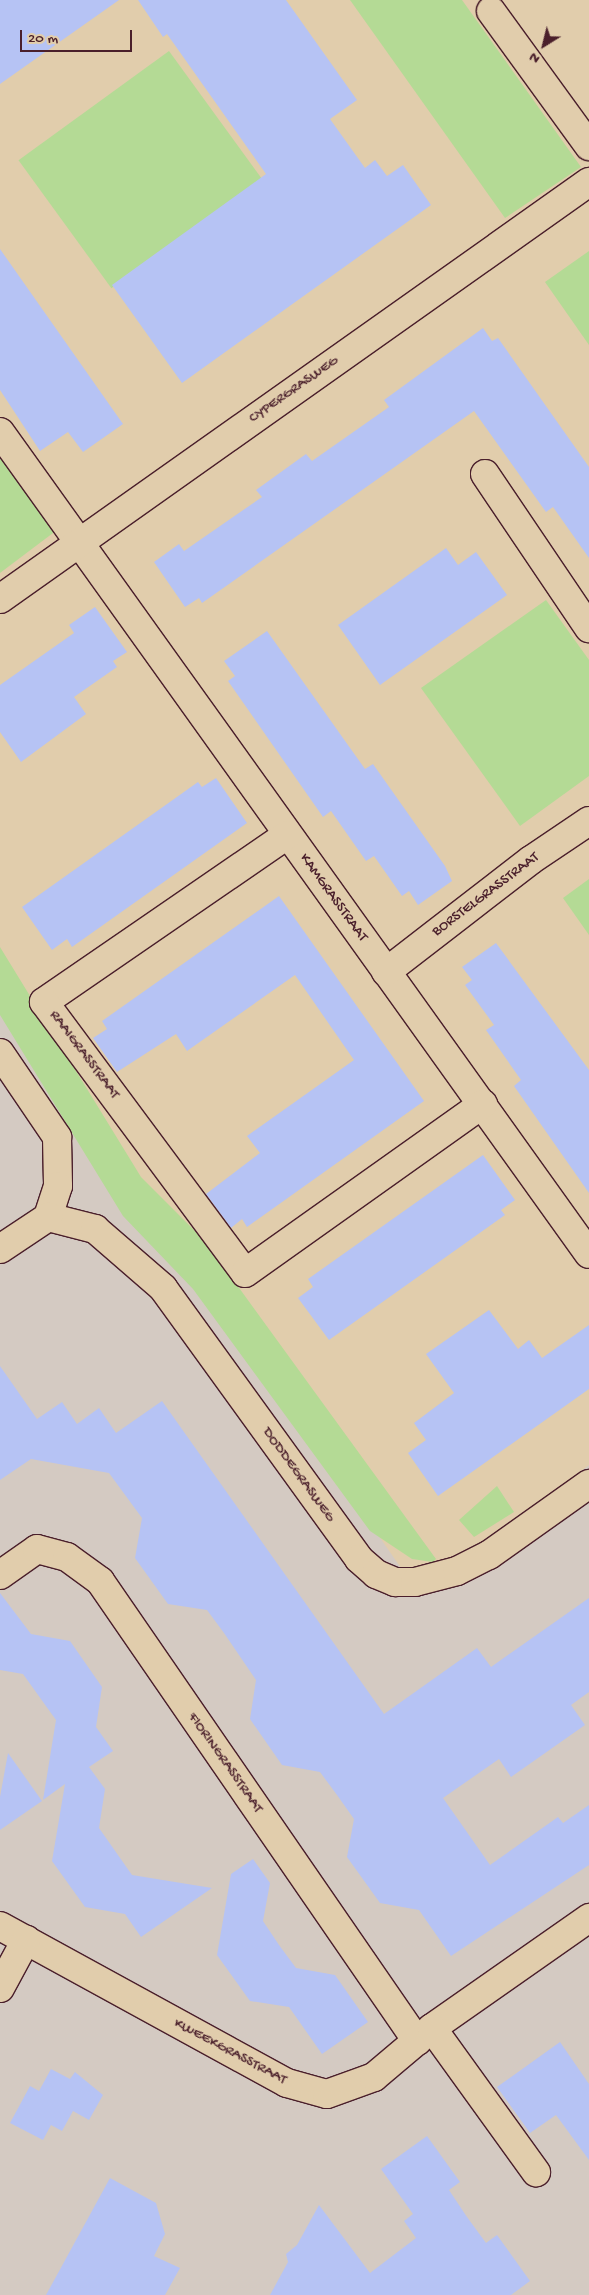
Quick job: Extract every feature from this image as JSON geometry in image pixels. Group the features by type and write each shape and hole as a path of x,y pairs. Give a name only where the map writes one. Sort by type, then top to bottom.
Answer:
{"street":[{"path":"491,11 589,146"},
{"name":"CYPERGRASWEG","path":"0,599 589,182"},
{"name":"KAMGRASSTRAAT","path":"0,432 589,1254"},
{"path":"485,474 589,628"},
{"name":"BORSTELGRASSTRAAT","path":"386,972 531,860 589,821"},
{"name":"RAAIGRASSTRAAT","path":"287,835 44,1002 246,1273 483,1104"},
{"path":"0,1053 57,1137 58,1186 48,1217 0,1249"},
{"name":"DODDEGRASWEG","path":"48,1217 95,1229 163,1288 359,1559 376,1574 395,1582 415,1582 457,1572 489,1555 589,1484"},
{"name":"FIORINGRASSTRAAT","path":"0,1575 37,1549 67,1557 100,1581 425,2035"},
{"name":"KWEEKGRASSTRAAT","path":"0,1926 287,2083 327,2094 374,2077 425,2035 589,1918"},
{"path":"0,1988 26,1940"},
{"path":"425,2035 536,2172"}],"shaded area":[{"path":"0,989 419,1594 589,1465 589,2295 0,2295"}],"green space":[{"path":"350,0 462,0 581,167 505,218"},
{"path":"169,51 262,179 111,288 19,160"},
{"path":"589,251 589,345 545,282"},
{"path":"0,450 57,530 0,573"},
{"path":"546,600 589,660 589,776 520,826 421,688"},
{"path":"589,879 589,935 563,898"},
{"path":"0,947 141,1177 195,1231 229,1274 436,1559 433,1562 412,1559 370,1531 193,1289 123,1216 0,1015"},
{"path":"497,1486 514,1512 474,1537 459,1520"}],"building":[{"path":"0,0 119,0 0,84"},
{"path":"138,0 286,0 357,100 330,119 365,168 375,160 387,176 403,165 431,205 182,383 112,285 266,174 167,34 163,37"},
{"path":"0,249 123,424 83,452 68,432 40,451 0,390"},
{"path":"483,328 492,341 498,338 589,467 589,558 553,507 546,512 474,411 202,603 199,598 185,607 154,562 179,544 184,551 262,497 256,490 306,454 312,461 389,407 384,400"},
{"path":"446,548 458,565 476,552 507,595 380,685 338,625"},
{"path":"95,607 127,652 113,661 117,667 74,697 86,714 21,762 0,732 0,685 74,633 69,625"},
{"path":"267,631 365,769 373,764 445,866 452,881 418,905 409,891 402,896 374,856 366,861 331,811 323,817 228,681 235,676 224,661"},
{"path":"216,778 247,823 72,947 67,939 52,950 22,907 198,782 202,787"},
{"path":"279,896 424,1101 247,1227 242,1219 231,1228 206,1194 260,1153 247,1136 354,1060 295,975 187,1051 176,1034 117,1072 93,1038 107,1029 102,1021"},
{"path":"496,943 589,1070 589,1193 514,1086 521,1080 486,1030 494,1025 465,985 472,980 462,967"},
{"path":"483,1155 515,1200 501,1210 505,1215 329,1340 298,1298 313,1287 308,1279"},
{"path":"489,1310 518,1349 529,1340 542,1358 589,1325 589,1389 438,1496 408,1453 426,1440 414,1423 454,1393 426,1354"},
{"path":"0,1366 37,1419 62,1402 77,1424 99,1408 116,1433 162,1401 384,1714 477,1648 491,1667 589,1598 589,1692 571,1705 585,1725 511,1777 499,1759 443,1798 490,1865 558,1817 563,1823 589,1805 589,1865 451,1956 419,1910 380,1903 347,1857 354,1819 320,1772 282,1765 250,1719 256,1680 224,1633 207,1610 168,1604 135,1558 142,1518 109,1473 31,1459 0,1480"},
{"path":"0,1593 31,1634 70,1641 102,1687 96,1727 113,1751 89,1767 105,1789 99,1828 132,1875 212,1888 141,1937 125,1914 85,1907 52,1861 65,1784 43,1800 56,1720 23,1674 0,1670"},
{"path":"8,1753 42,1801 0,1830 0,1797"},
{"path":"253,1859 270,1883 263,1921 279,1945 296,1968 335,1975 368,2022 322,2054 289,2007 250,2001 217,1955 231,1874"},
{"path":"560,2042 589,2084 589,2160 556,2115 530,2133 497,2087"},
{"path":"51,2069 70,2079 75,2072 103,2095 89,2120 73,2111 62,2131 51,2125 43,2140 10,2123 30,2086 39,2091"},
{"path":"427,2136 460,2182 449,2190 467,2217 486,2243 497,2235 530,2281 511,2295 270,2295 288,2262 286,2254 297,2245 319,2205 370,2273 416,2238 404,2221 413,2214 381,2169"},
{"path":"110,2178 156,2203 165,2234 154,2256 180,2268 165,2295 46,2295"}]}
